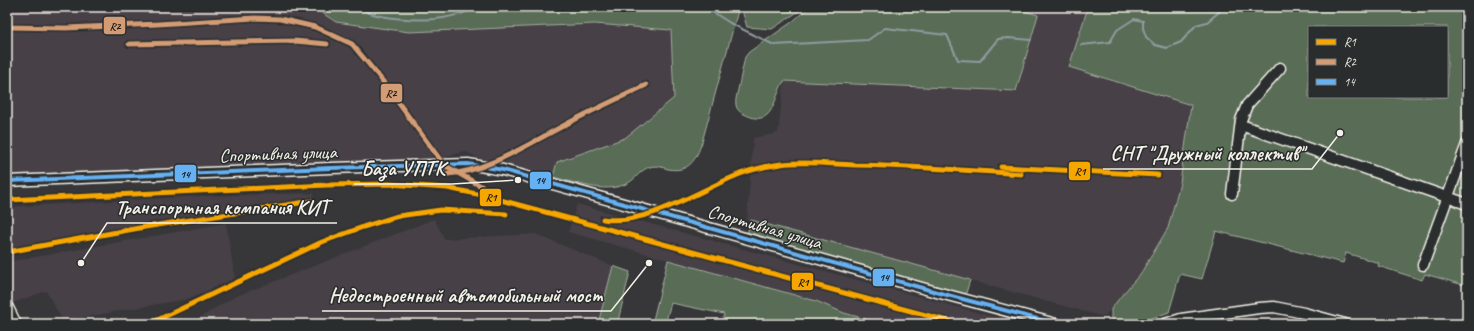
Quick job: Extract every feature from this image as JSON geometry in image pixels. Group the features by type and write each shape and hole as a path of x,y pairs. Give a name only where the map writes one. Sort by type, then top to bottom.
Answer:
{"main road":[{"path":"7,308 15,324"}],"street":[{"path":"1232,194 1241,125 1247,105 1280,68"},
{"path":"1241,125 1467,204"},
{"path":"1423,265 1467,144"},
{"name":"Спортивная улица","path":"7,181 468,164 503,170 940,293 1056,324"},
{"path":"1165,324 1181,319 1274,307 1345,324"}],"shaded area":[{"path":"7,7 313,7 336,22 531,27 595,24 671,29 674,98 625,138 557,162 553,177 499,162 478,158 464,151 433,162 7,178"},
{"path":"1012,7 1088,7 1070,67 1191,105 1179,186 1168,228 1141,273 1104,317 747,220 753,138 778,133 784,81 1016,91 1038,16"},
{"path":"314,193 312,202 7,253 7,207 201,196"},
{"path":"577,204 1020,324 883,324 844,313 816,301 568,232"},
{"path":"434,219 445,239 535,234 613,266 598,324 189,324 234,297"},
{"path":"226,223 235,278 192,298 63,321 46,291 13,303 7,285 7,262"}],"green space":[{"path":"313,7 739,7 702,142 691,164 675,170 652,166 644,170 628,183 610,188 600,188 553,177 557,162 625,138 674,98 671,30 595,24 409,32 336,22"},
{"path":"741,7 805,7 772,29 747,27"},
{"path":"809,7 1013,7 1038,15 1016,91 784,81 771,110 767,115 761,118 754,118 742,113 737,108 736,102 745,57 749,52 792,22"},
{"path":"1088,7 1467,7 1467,286 1425,274 1422,280 1378,266 1379,263 1346,253 1343,263 1216,231 1202,279 1180,274 1169,312 1135,324 1114,324 1111,319 1111,309 1141,273 1168,228 1180,183 1191,105 1069,67"},
{"path":"751,220 970,280 965,296 747,234"},
{"path":"668,260 816,301 844,313 883,324 724,324 722,322 724,314 671,303 665,324 652,324"},
{"path":"613,266 630,272 618,321 628,324 598,324"}],"waterway":[{"path":"359,7 375,15 412,19 435,19 448,17 482,7"},
{"path":"705,7 730,23 774,45 868,40 885,28 947,35 958,60 980,61 998,39 1008,38 1031,40"},
{"path":"1081,45 1110,42 1117,30 1134,19 1143,21 1143,28 1146,37 1155,45 1167,48 1181,42 1196,25 1207,22 1223,7"},
{"path":"1374,7 1386,9 1388,7"},
{"path":"1465,7 1467,13"}],"transit line":[{"name":"R2","path":"7,27 66,28 255,18 280,19 315,27 352,44 381,79 444,165 486,189"},
{"name":"R2","path":"129,44 295,41 327,44"},
{"name":"R2","path":"448,174 477,168 507,156 583,115 646,85"},
{"name":"R1","path":"603,219 620,220 655,212 740,174 781,164 818,163 916,167 1021,174"},
{"name":"14","path":"7,181 468,164 503,170 940,293 1056,324"},
{"name":"R1","path":"1001,167 1158,175"},
{"name":"R1","path":"7,200 327,185 389,184 447,188 482,195 959,324"},
{"name":"R1","path":"7,252 145,227 312,201"},
{"name":"R1","path":"149,324 322,242 398,216 441,210 506,214"}],"place":[{"name":"СНТ \"Дружный коллектив\"","path":"1340,133"},
{"name":"База УПТК","path":"518,180"},
{"name":"Транспортная компания КИТ","path":"81,263"},
{"name":"Недостроенный автомобильный мост","path":"649,263"}]}
